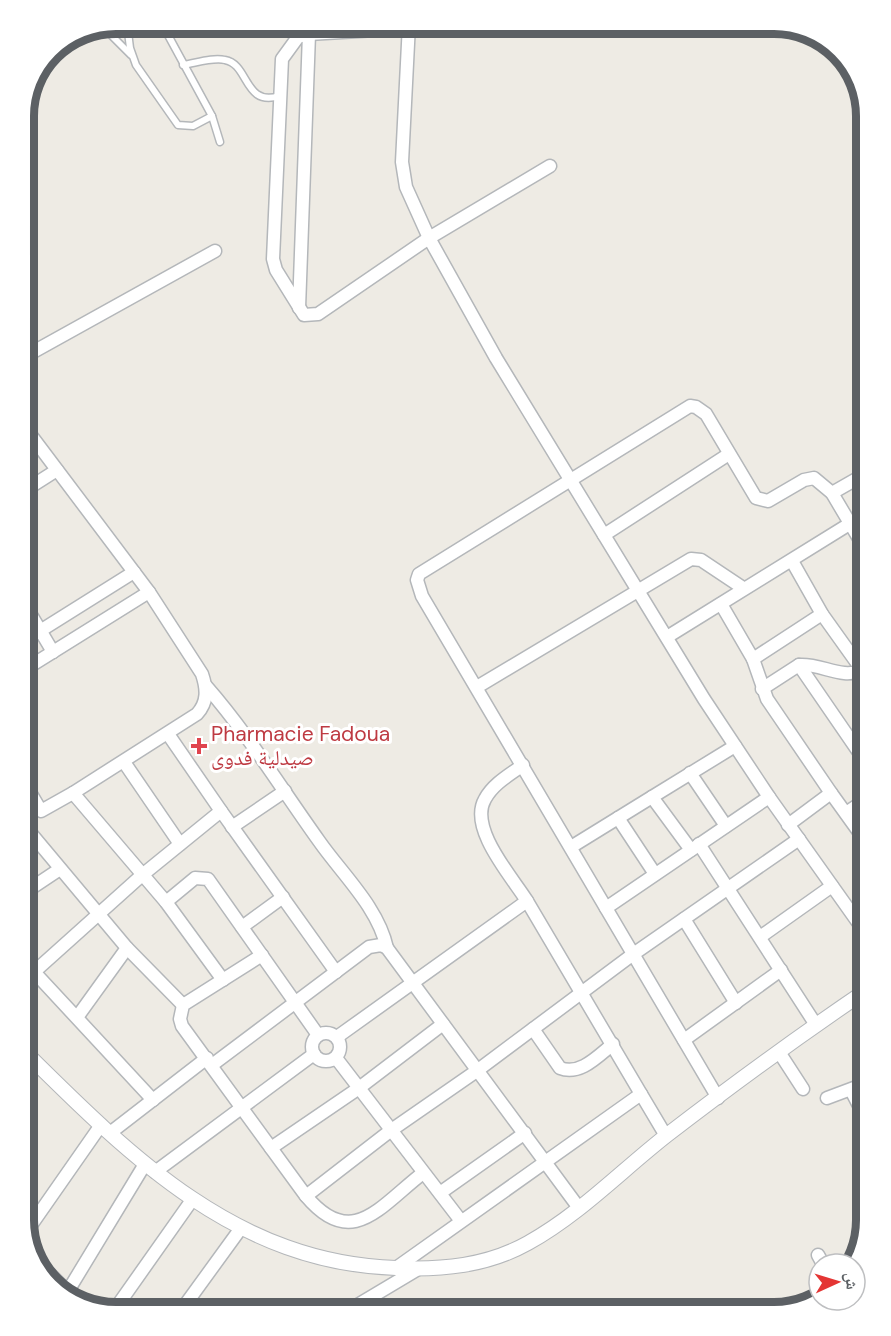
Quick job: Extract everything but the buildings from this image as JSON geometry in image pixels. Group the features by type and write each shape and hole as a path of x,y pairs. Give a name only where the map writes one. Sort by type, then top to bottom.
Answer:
{"street":[{"path":"306,35 298,38 282,59 273,259 276,270 298,310 304,315 318,314 429,238 550,166"},
{"path":"298,310 309,35"},
{"path":"409,35 402,162 406,187 429,238 496,358 735,746 856,920"},
{"path":"35,351 215,251"},
{"path":"718,1098 422,596 417,580 418,574 690,406 696,406 706,414 756,498 768,501 809,478 819,481 832,493 856,532"},
{"path":"35,441 135,572 202,675 206,686 237,721 372,911 384,932 387,948 546,1160 579,1209"},
{"path":"604,535 729,454"},
{"path":"35,484 57,470"},
{"path":"832,493 856,479"},
{"path":"667,637 851,523"},
{"path":"477,687 639,588 691,559 700,560 743,588"},
{"path":"792,561 822,614 856,659"},
{"path":"35,634 135,572"},
{"path":"35,662 149,592"},
{"path":"721,604 753,659 762,689 856,827"},
{"path":"753,659 822,614"},
{"path":"35,622 52,652"},
{"path":"762,689 799,665 817,666 848,674 856,673"},
{"path":"799,665 856,748"},
{"path":"35,816 168,734 203,708 206,686"},
{"path":"168,734 220,811 336,972"},
{"path":"571,847 735,746"},
{"path":"124,762 180,844"},
{"path":"523,765 488,793 482,804 481,815 487,840 583,992 666,1136"},
{"path":"690,773 726,826"},
{"path":"232,827 285,791"},
{"path":"73,793 141,876 166,902 223,980"},
{"path":"788,825 831,793"},
{"path":"652,797 729,888 816,1025"},
{"path":"606,908 769,797"},
{"path":"35,801 41,811"},
{"path":"846,813 856,806"},
{"path":"35,971 97,914 220,811"},
{"path":"618,818 655,874"},
{"path":"35,838 127,948 183,1005"},
{"path":"306,1196 390,1131 478,1070 632,955 799,839"},
{"path":"35,886 60,869"},
{"path":"166,902 195,878 205,877 318,1035"},
{"path":"760,937 832,886"},
{"path":"242,927 283,897"},
{"path":"337,1037 527,901"},
{"path":"684,919 736,1003"},
{"path":"35,1221 106,1129 153,1100 296,1003 369,947 381,945 387,948"},
{"path":"78,1016 127,948"},
{"path":"262,955 183,1005 180,1019 182,1026 306,1196 326,1218 340,1223 354,1223 423,1173"},
{"path":"684,1040 781,970"},
{"path":"35,973 78,1016 153,1100"},
{"path":"35,1061 150,1168 192,1200 242,1228 313,1258 360,1267 418,1269 454,1267 490,1259 526,1244 579,1209 666,1136 856,998"},
{"path":"271,1148 359,1088 443,1024"},
{"path":"533,1029 560,1068 567,1071 581,1068 613,1044"},
{"path":"328,1032 337,1037 340,1044 336,1058 324,1061 314,1054 312,1044 318,1035 328,1032"},
{"path":"779,1052 803,1089"},
{"path":"70,1287 150,1168 242,1108 314,1054"},
{"path":"336,1058 461,1221"},
{"path":"827,1098 856,1088"},
{"path":"851,1090 856,1100"},
{"path":"396,1268 641,1094"},
{"path":"440,1193 525,1133"},
{"path":"121,1301 192,1200"},
{"path":"188,1301 242,1228"},
{"path":"364,1301 418,1269"}],"lane":[{"path":"111,35 131,56 178,125 193,126 212,116"},
{"path":"128,35 131,56"},
{"path":"168,35 212,116 220,142"},
{"path":"183,65 225,60 232,63 257,94 271,99 279,96"}],"place":[{"name":"Pharmacie Fadoua صيدلية فدوى","path":"199,746"}]}
